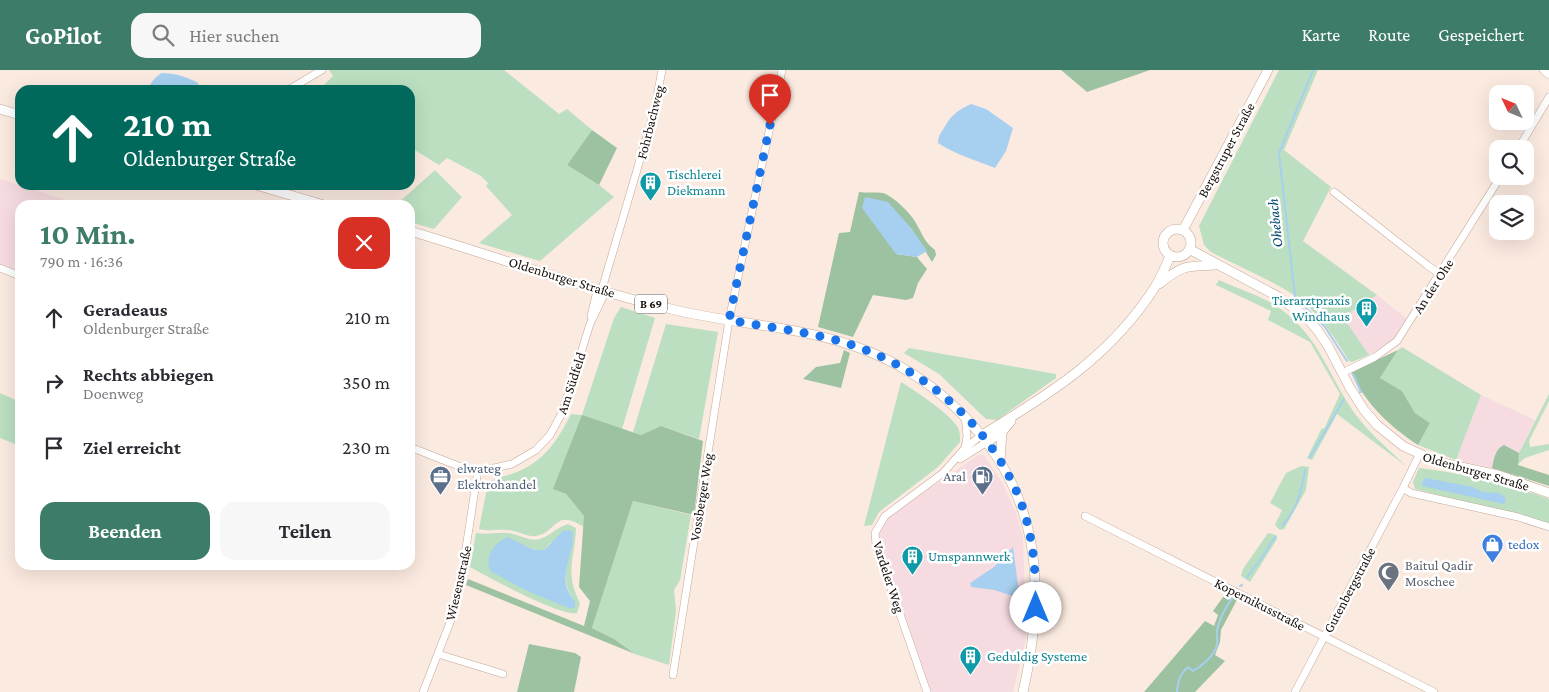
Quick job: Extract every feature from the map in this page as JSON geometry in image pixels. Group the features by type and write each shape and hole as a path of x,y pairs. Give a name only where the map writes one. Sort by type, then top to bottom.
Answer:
{"main road":[{"name":"Bergstruper Straße","path":"1183,230 1268,70"},
{"path":"0,109 15,114"},
{"path":"273,190 307,200"},
{"path":"1175,229 1183,230 1191,241 1189,249 1187,253 1179,257 1170,256 1164,250 1164,236 1175,229"},
{"name":"Oldenburger Straße","path":"415,233 602,290 675,310 831,338 873,353 893,362 926,382 965,416 984,439"},
{"name":"Oldenburger Straße","path":"1189,249 1277,296 1306,317 1328,346 1356,400 1377,425 1403,446 1419,455 1445,464 1498,475 1549,493"},
{"path":"984,439 1088,365 1104,350 1137,313 1156,285 1170,256"},
{"path":"1156,285 1176,270 1185,266 1216,265"},
{"path":"984,439 1002,432 1015,416"},
{"path":"1000,460 1002,432"},
{"name":"B 69","path":"984,439 1000,460 1012,482 1030,535 1035,569 1034,624 1023,692"}],"street":[{"path":"296,85 322,70"},
{"name":"Fohrbachweg","path":"602,290 654,112 662,70"},
{"name":"Vossberger Weg","path":"673,674 729,320 782,70"},
{"path":"1543,70 1549,74"},
{"path":"1523,140 1549,97"},
{"name":"An der Ohe","path":"1342,373 1375,357 1397,341 1495,185"},
{"path":"1334,192 1440,274"},
{"path":"0,268 15,274"},
{"name":"Am Südfeld","path":"415,449 443,460 478,470 498,468 520,461 536,450 550,435 562,413 590,324 603,297 602,290"},
{"path":"965,416 968,436 965,448"},
{"name":"Vardeler Weg","path":"953,464 965,448 984,439"},
{"name":"Vardeler Weg","path":"927,692 876,544 875,533 885,516 984,439"},
{"name":"Gutenbergstraße","path":"1295,692 1419,455"},
{"name":"Wiesenstraße","path":"423,692 451,620 460,584 478,470"},
{"path":"1403,488 1412,493 1518,517 1549,527"},
{"name":"Kopernikusstraße","path":"1085,516 1434,692"},
{"path":"438,654 503,674"}],"shaded area":[{"path":"0,179 15,184 15,190 35,190 65,200 15,200 15,270 0,263"},
{"path":"1377,295 1407,319 1394,339 1369,355 1343,317"},
{"path":"1481,395 1535,420 1519,453 1504,445 1495,456 1492,468 1456,460"},
{"path":"978,455 984,455 1003,484 1016,513 1023,537 1026,639 1013,692 930,692 878,536 889,517"}],"green space":[{"path":"329,70 504,70 559,114 567,109 592,130 567,165 614,197 540,261 479,243 512,215 486,186 488,183 481,176 447,158 439,165 415,150 415,85 324,85 333,76"},
{"path":"1061,70 1150,70 1087,92"},
{"path":"1279,70 1318,70 1284,150 1331,187 1303,241 1377,295 1343,317 1369,355 1352,362 1349,361 1322,321 1305,304 1277,285 1211,252 1204,245 1199,226"},
{"path":"592,130 617,148 599,185 567,165"},
{"path":"435,170 462,197 434,229 415,223 415,200 402,200 415,190"},
{"path":"859,192 883,193 897,202 915,221 926,242 935,250 936,255 932,262 911,228 896,254 917,257 927,269 918,283 913,298 906,300 873,295 853,337 818,327 839,233 850,232"},
{"path":"1219,280 1272,303 1298,324 1321,355 1353,411 1374,436 1406,466 1337,414 1312,460 1307,458 1322,428 1324,429 1340,394 1310,342 1268,320 1271,311 1216,285"},
{"path":"621,307 655,318 622,429 582,416 554,489 566,494 584,516 584,527 574,522 561,520 543,534 536,536 509,530 479,529 488,483 517,472 535,462 543,456 555,441 571,414 582,415 614,318"},
{"path":"666,324 718,332 699,439 661,426 641,435 633,432"},
{"path":"1402,347 1481,395 1456,460 1418,445 1430,423 1415,413 1402,391 1380,378 1398,350"},
{"path":"909,348 1056,374 1056,378 997,420 986,419 939,374 904,353"},
{"path":"844,350 850,353 841,388 803,379 816,367 840,363"},
{"path":"1398,350 1380,378 1402,391 1415,413 1430,423 1418,445 1397,430 1379,413 1363,394 1351,372"},
{"path":"901,382 949,417 959,430 960,442 938,467 879,512 872,525 864,526"},
{"path":"0,393 15,400 15,444 0,438"},
{"path":"1549,394 1549,401 1529,441 1530,447 1549,444 1549,450 1525,458 1517,465 1519,453"},
{"path":"582,415 641,435 661,426 703,441 694,515 633,501 592,628 614,639 635,654 466,585 468,579 584,626 590,601 579,587 584,516 566,494 553,489"},
{"path":"1504,445 1519,453 1518,465 1549,475 1549,486 1492,468 1497,452"},
{"path":"1301,466 1309,467 1306,490 1284,529 1280,530 1275,525 1282,510 1270,503 1286,473"},
{"path":"1419,468 1485,480 1549,499 1549,523 1415,489 1413,482"},
{"path":"633,501 691,515 680,580 674,590 676,611 669,665 635,654 614,639 592,628"},
{"path":"568,524 576,528 571,574 572,583 580,603 577,613 569,613 541,603 470,567 476,533 508,533 536,540 544,538","holes":["507,538 536,550 544,550 550,543 573,538 567,562 566,579 567,587 575,601 527,591 510,581"]},
{"path":"1268,533 1277,536 1277,539 1250,582 1241,576 1243,569"},
{"path":"1226,593 1238,598 1221,630 1220,642 1215,655 1225,661 1195,692 1144,692 1205,621 1214,626 1218,615 1213,611"},
{"path":"529,644 575,653 581,657 574,692 517,692"}],"water":[{"path":"162,73 176,75 190,79 199,85 150,85"},
{"path":"971,104 986,109 1013,128 1006,151 995,168 958,154 938,143 940,135 952,116"},
{"path":"865,197 888,202 911,228 927,251 917,257 896,254 862,208"},
{"path":"1426,478 1473,487 1482,492 1499,493 1506,498 1504,504 1422,486 1423,480"},
{"path":"563,531 573,532 573,541 567,567 566,584 569,593 575,601 575,607 571,609 527,591 490,571 489,555 491,551 507,537 535,550 544,550"},
{"path":"1013,547 1019,593 1013,596 994,590 971,587 970,583 994,567"}],"waterway":[{"name":"Ohebach","path":"1313,70 1279,153 1295,297 1325,327 1347,361"},
{"name":"Ohebach","path":"1353,374 1360,392"},
{"name":"Ohebach","path":"1310,457 1344,399"},
{"path":"1282,526 1292,513 1298,500 1305,470"},
{"path":"1247,577 1275,537"},
{"path":"1177,692 1180,678 1185,670 1188,667 1193,671 1213,653 1217,645 1219,621 1232,598"}],"place":[{"name":"Tischlerei Diekmann","path":"651,201"},
{"name":"Tierarztpraxis Windhaus","path":"1366,327"},
{"name":"elwateg Elektrohandel","path":"441,495"},
{"name":"Aral","path":"982,495"},
{"name":"tedox","path":"1492,563"},
{"name":"Umspannwerk","path":"912,575"},
{"name":"Baitul Qadir Moschee","path":"1389,592"},
{"name":"Geduldig Systeme","path":"971,675"}],"route":[{"path":"770,125 729,320 831,338 863,349 909,370 947,399 982,435 1000,460 1019,498 1033,552 1036,608"}]}
